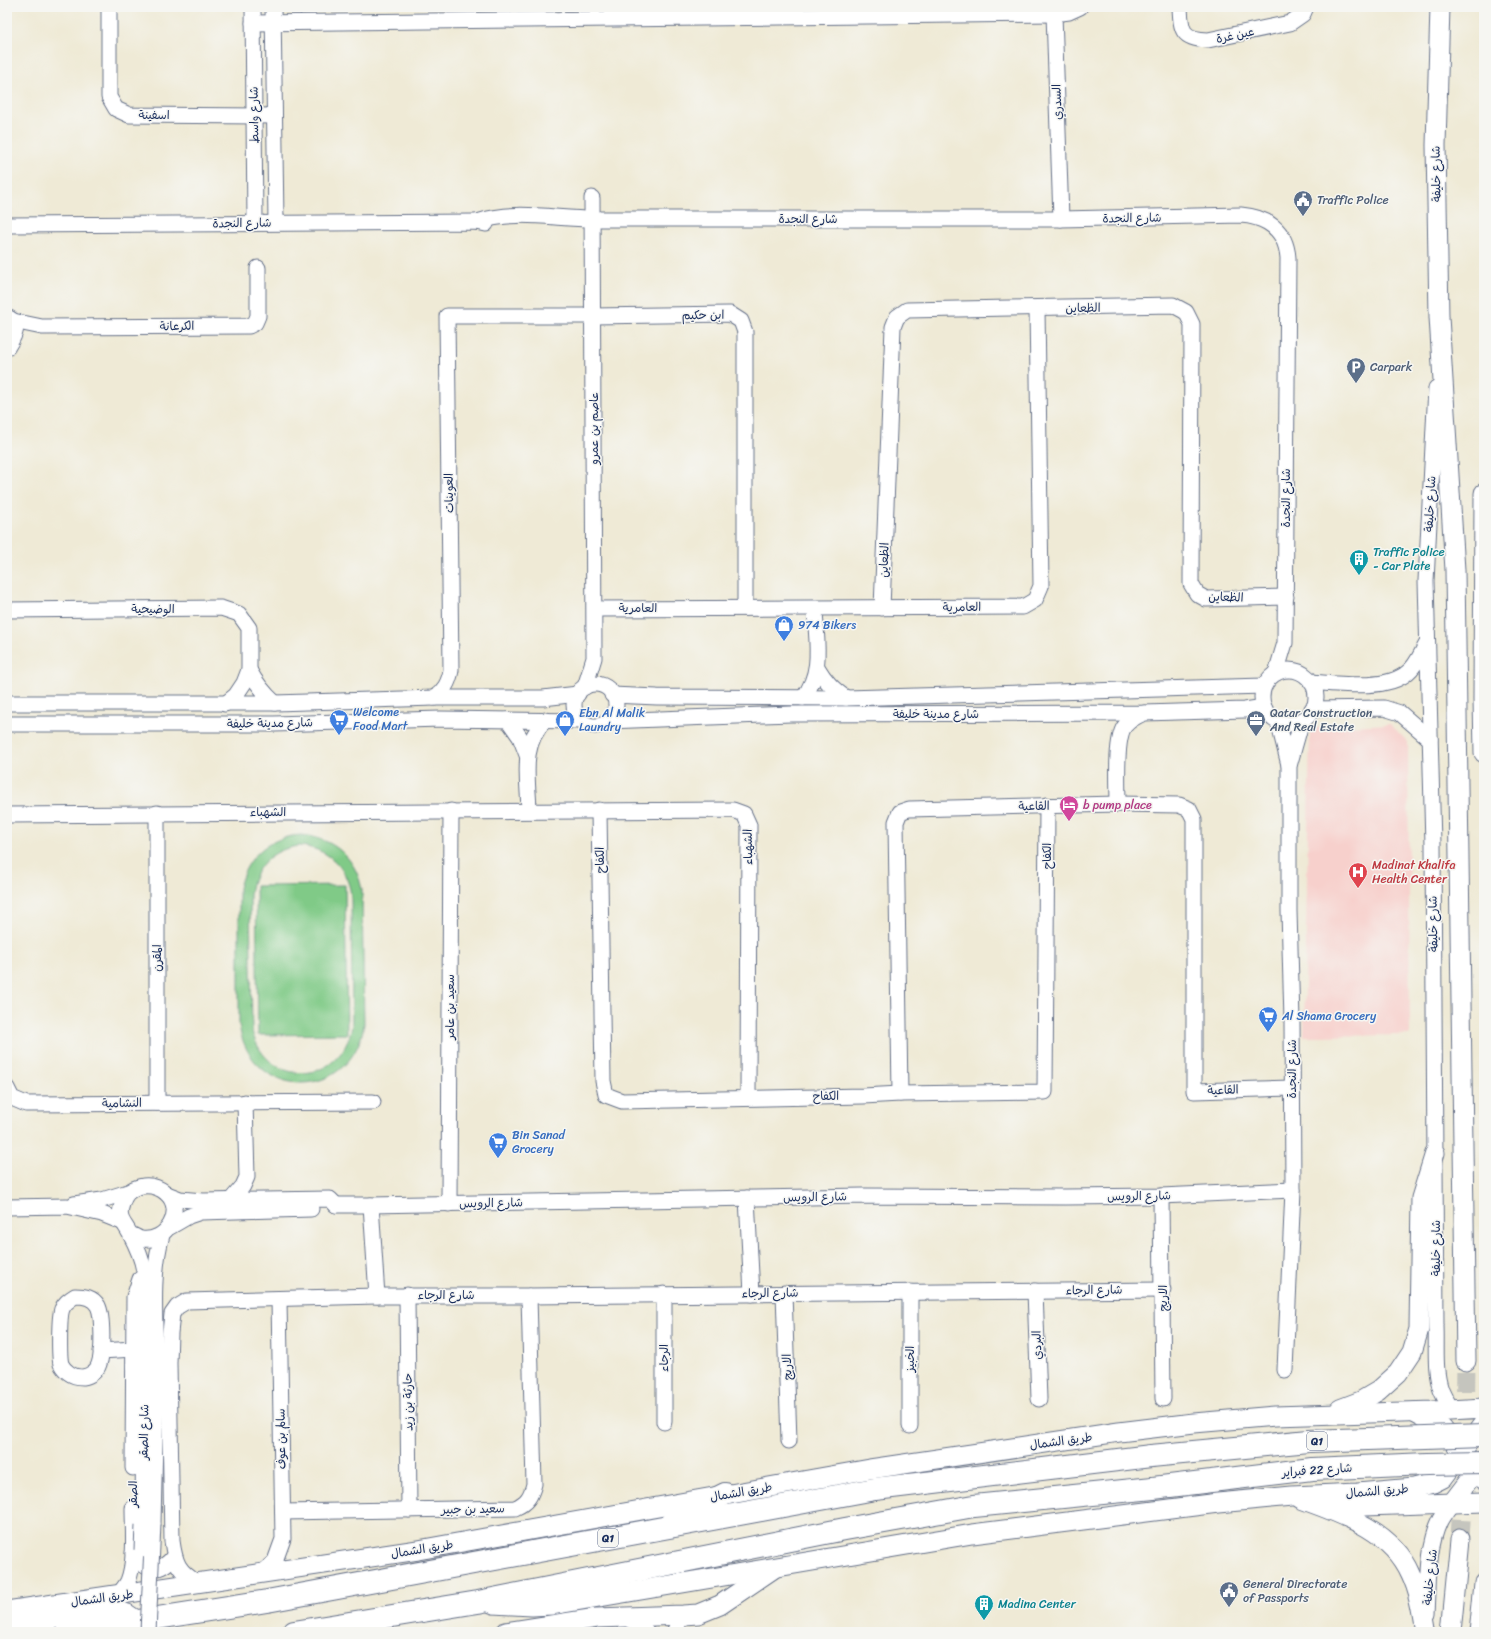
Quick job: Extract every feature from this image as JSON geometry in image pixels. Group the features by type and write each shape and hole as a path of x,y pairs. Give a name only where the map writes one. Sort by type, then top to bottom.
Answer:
{"highway":[{"name":"طريق الشمال","path":"67,1632 140,1628 267,1601 875,1490 1151,1456 1309,1441 1476,1444"},
{"name":"شارع 22 فبراير","path":"478,1602 837,1531 974,1506 1153,1488 1312,1469 1427,1464 1482,1468"},
{"path":"486,1561 518,1547 680,1513 697,1508 725,1494"},
{"path":"294,1632 478,1602"},
{"path":"7,1623 109,1610 126,1615 140,1628"}],"main road":[{"name":"شارع خليفة","path":"1440,7 1436,145 1439,340 1454,570 1466,1361"},
{"path":"1484,493 1484,753"},
{"path":"1328,1414 1361,1401 1378,1391 1398,1373 1412,1352 1419,1329 1421,1198 1435,1153"},
{"path":"1413,1488 1424,1470 1428,1446 1425,1434 1413,1412 1484,1408"},
{"path":"1451,1410 1476,1444"},
{"name":"طريق الشمال","path":"7,1611 117,1596 418,1550 870,1469 1119,1432 1194,1423 1275,1416 1413,1412 1476,1444 1482,1468"},
{"name":"طريق الشمال","path":"506,1632 597,1618 683,1616 698,1614 720,1605 777,1566 972,1534 1218,1503 1292,1496 1358,1493 1413,1488 1433,1483 1443,1478 1476,1444 1484,1423"},
{"path":"1452,1503 1482,1468"},
{"path":"1292,1496 1323,1507 1374,1530 1385,1539 1401,1556 1411,1573 1418,1592 1425,1630"},
{"path":"1323,1507 1484,1502"},
{"path":"1451,1632 1460,1539"},
{"path":"478,1602 523,1606 552,1605 777,1566"},
{"path":"1479,1632 1484,1583"},
{"path":"523,1606 537,1613 551,1616 597,1618"}],"street":[{"name":"اسفينة","path":"109,7 109,97 116,109 129,115 274,116"},
{"name":"شارع واسط","path":"253,7 255,222"},
{"name":"شارع واسط","path":"273,7 276,222"},
{"path":"253,23 423,14 1007,10 1054,14 1069,12 1080,7"},
{"name":"عين غرة","path":"1180,7 1181,26 1187,36 1197,40 1208,40 1290,23 1303,14 1306,7"},
{"name":"السدري","path":"1054,14 1061,219"},
{"name":"عاصم بن عمرو","path":"592,198 594,316 594,658 599,674 609,691"},
{"name":"شارع النجدة","path":"7,225 255,222 477,222 505,216 542,216 567,219 1061,219 1241,215 1254,216 1266,221 1280,235 1286,246 1288,258 1285,643 1283,654 1276,673"},
{"name":"الكرعانة","path":"10,334 42,327 249,326 255,323 258,316 258,268"},
{"name":"الظعاين","path":"882,608 893,328 897,317 907,310 1037,309 1173,305 1186,312 1192,324 1191,584 1197,594 1206,599 1286,598"},
{"name":"العامرية","path":"595,609 1023,607 1035,600 1042,586 1037,309"},
{"name":"ابن حكيم","path":"447,316 730,314 741,321 745,332 745,608"},
{"name":"العوينات","path":"434,698 441,693 446,686 451,670 447,316"},
{"name":"شارع خليفة","path":"1439,340 1426,581 1433,852 1437,1362 1441,1390 1451,1410"},
{"name":"الوضيحية","path":"7,610 221,608 239,614 249,628 250,670 264,694 275,703"},
{"path":"803,698 810,689 815,678 817,667 815,609"},
{"path":"1427,642 1417,662 1409,672 1388,683 1342,684 1306,677 1292,670 1284,670 1269,678 1264,686 1262,700 1264,707 1272,718 1290,724 1307,715 1384,708 1400,713 1430,739"},
{"path":"1285,643 1314,687 1315,698 1307,715"},
{"name":"عاصم بن عمرو","path":"581,690 594,658"},
{"path":"817,667 824,679 834,690 846,698"},
{"name":"الوضيحية","path":"225,704 236,695 250,670"},
{"name":"العوينات","path":"451,670 455,681 462,691 472,698"},
{"path":"596,685 609,691 615,701 615,709 613,716 608,721 598,726 586,724 578,718 574,708 574,703 581,690 596,685"},
{"name":"شارع مدينة خليفة","path":"609,691 657,697 846,698 1264,686"},
{"name":"شارع مدينة خليفة","path":"7,703 225,704 434,698 543,698 581,690"},
{"name":"شارع مدينة خليفة","path":"608,721 791,714 1144,713 1245,710 1264,707"},
{"path":"1093,713 1105,718 1114,727 1120,740"},
{"path":"1118,804 1120,740 1124,728 1133,718 1144,713"},
{"name":"شارع النجدة","path":"1289,766 1307,715"},
{"name":"شارع مدينة خليفة","path":"7,724 274,724 440,719 582,721"},
{"path":"508,720 520,737 527,755"},
{"path":"529,810 527,755 532,736 545,720"},
{"name":"شارع النجدة","path":"1278,721 1289,766 1293,1190 1285,1370"},
{"name":"القاعية","path":"900,1094 896,822 900,812 909,809 1047,805 1179,805 1189,809 1194,819 1194,1091 1291,1088"},
{"name":"الكفاح","path":"599,810 603,1082 606,1095 622,1101 748,1097 1045,1092 1047,805"},
{"name":"الشهباء","path":"7,815 529,810 734,810 744,814 749,826 748,1097"},
{"name":"سعيد بن عامر","path":"449,1204 451,811"},
{"name":"المقرن","path":"157,813 157,1103"},
{"name":"النشامية","path":"7,1088 12,1098 26,1104 372,1102"},
{"path":"231,1200 243,1186 247,1177 245,1102"},
{"path":"247,1177 259,1193 267,1200"},
{"path":"7,1207 67,1206 102,1214 126,1228 140,1239 151,1239 189,1216 201,1212 332,1209 336,1204 330,1199 203,1201 180,1199 167,1194 158,1188 147,1185 102,1200 67,1206"},
{"name":"شارع الرويس","path":"336,1204 449,1204 863,1196 1162,1196 1293,1190"},
{"path":"126,1228 120,1212 122,1202 128,1192"},
{"path":"166,1231 174,1216 173,1204 167,1194"},
{"name":"الاريج","path":"1162,1196 1163,1400"},
{"path":"747,1198 752,1294"},
{"path":"371,1205 377,1296"},
{"name":"شارع الصقر","path":"126,1228 142,1260 144,1271 148,1525 151,1600 140,1628"},
{"name":"شارع الصقر","path":"148,1525 156,1379 155,1272 158,1248 166,1231"},
{"name":"الصقر","path":"117,1596 128,1580 133,1553 134,1297 135,1289 144,1271"},
{"name":"شارع الرجاء","path":"174,1556 172,1541 169,1363 170,1333 172,1314 177,1307 187,1301 202,1299 279,1299 406,1295 529,1296 1162,1290"},
{"name":"البردي","path":"1035,1291 1039,1399"},
{"name":"الخبيز","path":"910,1292 910,1426"},
{"name":"الاريج","path":"784,1293 789,1441"},
{"name":"الرجاء","path":"664,1294 664,1422"},
{"name":"حارثة بن زيد","path":"406,1295 409,1510"},
{"path":"75,1296 84,1296 92,1299 98,1306 101,1315 101,1351 99,1365 94,1372 87,1376 79,1377 71,1375 65,1370 61,1363 62,1309 67,1301 75,1296"},
{"name":"سعيد بن جبير","path":"283,1517 409,1510 515,1508 528,1500 534,1484 529,1296"},
{"name":"سالم بن عوف","path":"262,1573 275,1560 283,1539 279,1299"},
{"path":"101,1351 134,1350"},
{"name":"شارع خليفة","path":"1425,1630 1431,1554 1434,1538 1441,1520 1452,1503"},
{"path":"133,1553 138,1562 147,1568 157,1569 167,1564 174,1556 179,1569 198,1583"},
{"path":"674,1632 683,1616"},
{"path":"625,1617 642,1627 647,1632"}],"shaded area":[{"name":"Madinat Khalifa Health Center","path":"1390,724 1408,742 1410,1035 1304,1036 1310,728"}],"green space":[{"path":"301,835 313,837 333,845 341,851 354,868 359,878 362,890 364,1024 356,1050 342,1068 323,1079 302,1083 281,1080 262,1069 247,1051 239,1025 239,888 242,877 253,858 269,844 289,837","holes":["299,846 318,850 334,860 345,875 349,885 351,895 352,1026 345,1046 334,1060 320,1069 304,1073 288,1071 273,1063 260,1050 252,1031 250,895 252,885 259,868 272,856 289,848"]},
{"path":"345,885 347,1034 258,1035 256,886"}],"tunnel":[{"path":"1465,1449 1466,1361"},
{"path":"1460,1539 1463,1486"}],"place":[{"name":"Traffic Police","path":"1303,217"},
{"name":"Carpark","path":"1356,384"},
{"name":"Traffic Police - Car Plate","path":"1359,576"},
{"name":"974 Bikers","path":"784,642"},
{"name":"Welcome Food Mart","path":"339,736"},
{"name":"Ebn Al Malik Laundry","path":"565,737"},
{"name":"Qatar Construction And Real Estate","path":"1256,737"},
{"name":"b pump place","path":"1069,822"},
{"name":"Madinat Khalifa Health Center","path":"1358,889"},
{"name":"Al Shama Grocery","path":"1268,1033"},
{"name":"Bin Sanad Grocery","path":"498,1159"},
{"name":"General Directorate of Passports","path":"1229,1608"},
{"name":"Madina Center","path":"984,1621"}]}
